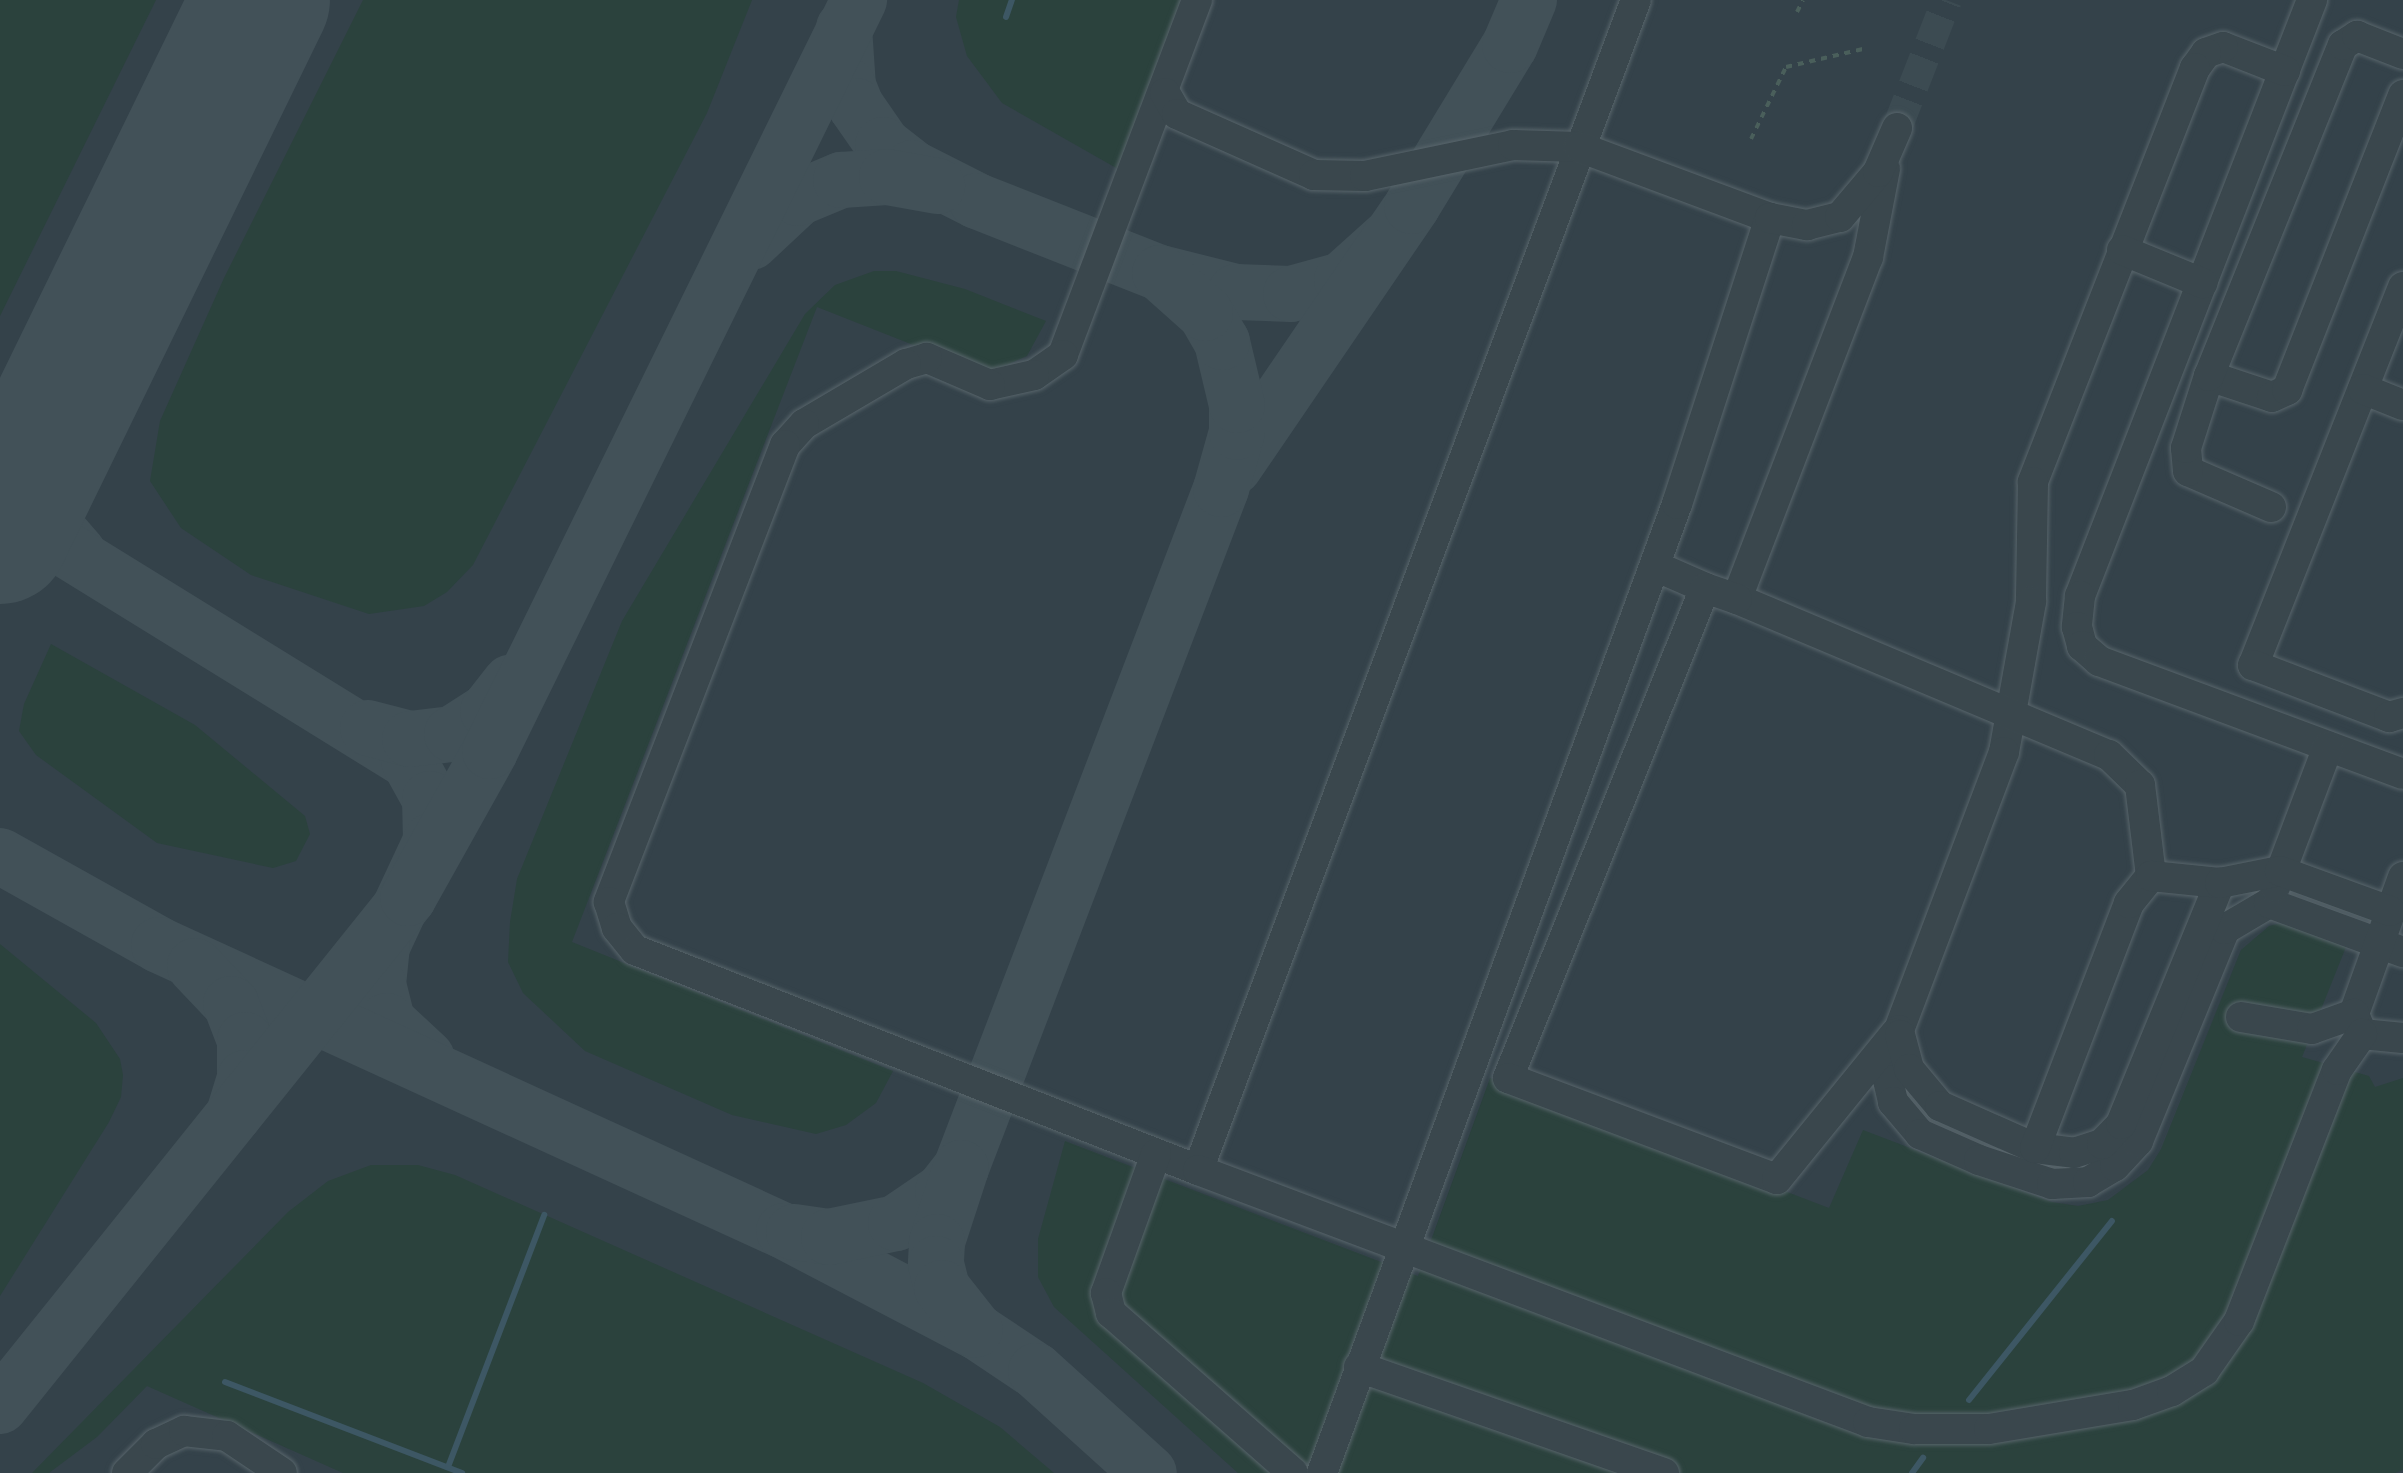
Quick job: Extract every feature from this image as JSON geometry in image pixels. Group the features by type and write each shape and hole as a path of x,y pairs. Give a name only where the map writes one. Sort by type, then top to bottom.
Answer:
{"street":[{"path":"1197,0 1165,93 1063,355 1034,375 990,385 927,358 906,364 804,424 785,445 609,902 617,928 635,950 1156,1154 1868,1422 1914,1429 1989,1429 2133,1405 2172,1391 2204,1371 2239,1321 2337,1070 2390,948 2390,911 2403,877"},
{"path":"1198,1170 1636,0"},
{"path":"2312,0 2080,596 2077,627 2082,646 2099,661 2403,774"},
{"path":"2271,507 2188,471 2186,448 2209,376 2346,40 2357,36 2403,54"},
{"path":"2285,71 2223,47 2206,53 2122,250 2033,482 2033,579 2004,752 1899,1030 1888,1080 1893,1102 1920,1134 1979,1160 2052,1184 2088,1182 2115,1166 2138,1141 2225,929 2269,903 2328,747"},
{"path":"1165,93 1177,114 1314,175 1365,176 1513,145 1579,147 1770,218 1807,225 1840,217 1878,172 1897,128 1868,257 1737,599"},
{"path":"2209,376 2272,397 2287,390 2403,95"},
{"path":"1322,1473 1359,1367 1407,1249 1655,566 1770,218"},
{"path":"2122,250 2202,283"},
{"path":"2403,287 2253,665 2389,717 2403,713"},
{"path":"2363,389 2403,405"},
{"path":"1655,566 2013,711 2109,755 2127,769 2140,785 2151,876 2129,903 2035,1148"},
{"path":"1705,588 1508,1078 1777,1179 1899,1030"},
{"path":"2151,876 2220,883 2280,871 2390,911"},
{"path":"1899,1030 1909,1069 1940,1106 2035,1148 2074,1153 2102,1144 2121,1124 2220,883"},
{"path":"2269,903 2390,948"},
{"path":"2241,1017 2312,1029 2358,1024 2403,1038"},
{"path":"1156,1154 1106,1293 1111,1313 1293,1473"},
{"path":"1359,1367 1664,1473"},
{"path":"127,1473 156,1444 184,1431 227,1436 282,1473"}],"path":[{"path":"1797,12 1803,0"},
{"path":"1751,139 1786,67 1863,49"}],"shaded area":[{"path":"0,0 2403,0 2403,1473 0,1473"}],"green space":[{"path":"0,0 156,0 0,316"},
{"path":"363,0 752,0 707,113 473,565 447,592 424,606 369,614 251,575 181,528 150,481 160,421 224,278"},
{"path":"959,0 1183,0 1118,169 1002,103 967,56 956,17"},
{"path":"874,271 896,271 965,289 1046,321 1027,356 995,370 964,365 817,307 572,942 893,1071 876,1103 846,1125 816,1134 732,1115 585,1051 523,993 508,962 510,922 517,879 622,621 805,314 835,285"},
{"path":"51,644 195,725 305,816 310,834 296,861 273,868 157,843 36,755 19,731 24,704"},
{"path":"2285,922 2348,942 2302,1057 2369,1076 2375,1087 2403,1078 2403,1470 2395,1473 1238,1473 1054,1307 1038,1277 1038,1239 1065,1141 1418,1276 1490,1078 1829,1208 1863,1130 2052,1202 2078,1206 2108,1200 2148,1170 2161,1149 2241,950 2269,926"},
{"path":"0,944 96,1023 120,1059 123,1075 121,1097 109,1122 0,1296"},
{"path":"371,1165 418,1165 455,1175 923,1383 1000,1427 1054,1473 343,1473 147,1386 97,1437 49,1473 32,1473 288,1212 328,1181"}],"waterway":[{"path":"1006,17 1012,0"},
{"path":"448,1467 544,1215"},
{"path":"1969,1400 2112,1221"},
{"path":"225,1382 462,1473"},
{"path":"1912,1473 1923,1458"}],"taxiway":[{"path":"0,1406 408,898 490,751 859,0"},
{"path":"1234,467 1412,206 1510,45 1529,0"},
{"path":"844,28 848,86 856,106 883,145 912,168 977,201 1160,273 1236,292 1291,294 1342,280 1391,236"},
{"path":"751,242 798,198 841,180 887,177 937,186"},
{"path":"961,1168 1221,489 1237,432 1237,405 1222,342 1205,313 1160,273"},
{"path":"69,392 48,450 43,496 52,523 78,553"},
{"path":"10,515 409,761 430,799 431,841 382,946 378,984 387,1021 427,1058"},
{"path":"368,728 410,739 452,734 488,711 510,683"},
{"path":"0,856 159,945 784,1231 979,1333 1036,1371 1149,1473"},
{"path":"195,966 231,1004 245,1040 245,1078 234,1115"},
{"path":"794,1232 829,1237 896,1223 943,1191 961,1168 937,1242 936,1264 942,1288 975,1330"}],"runway":[{"path":"0,535 261,0"}],"tunnel":[{"path":"1897,128 1947,0"}]}
